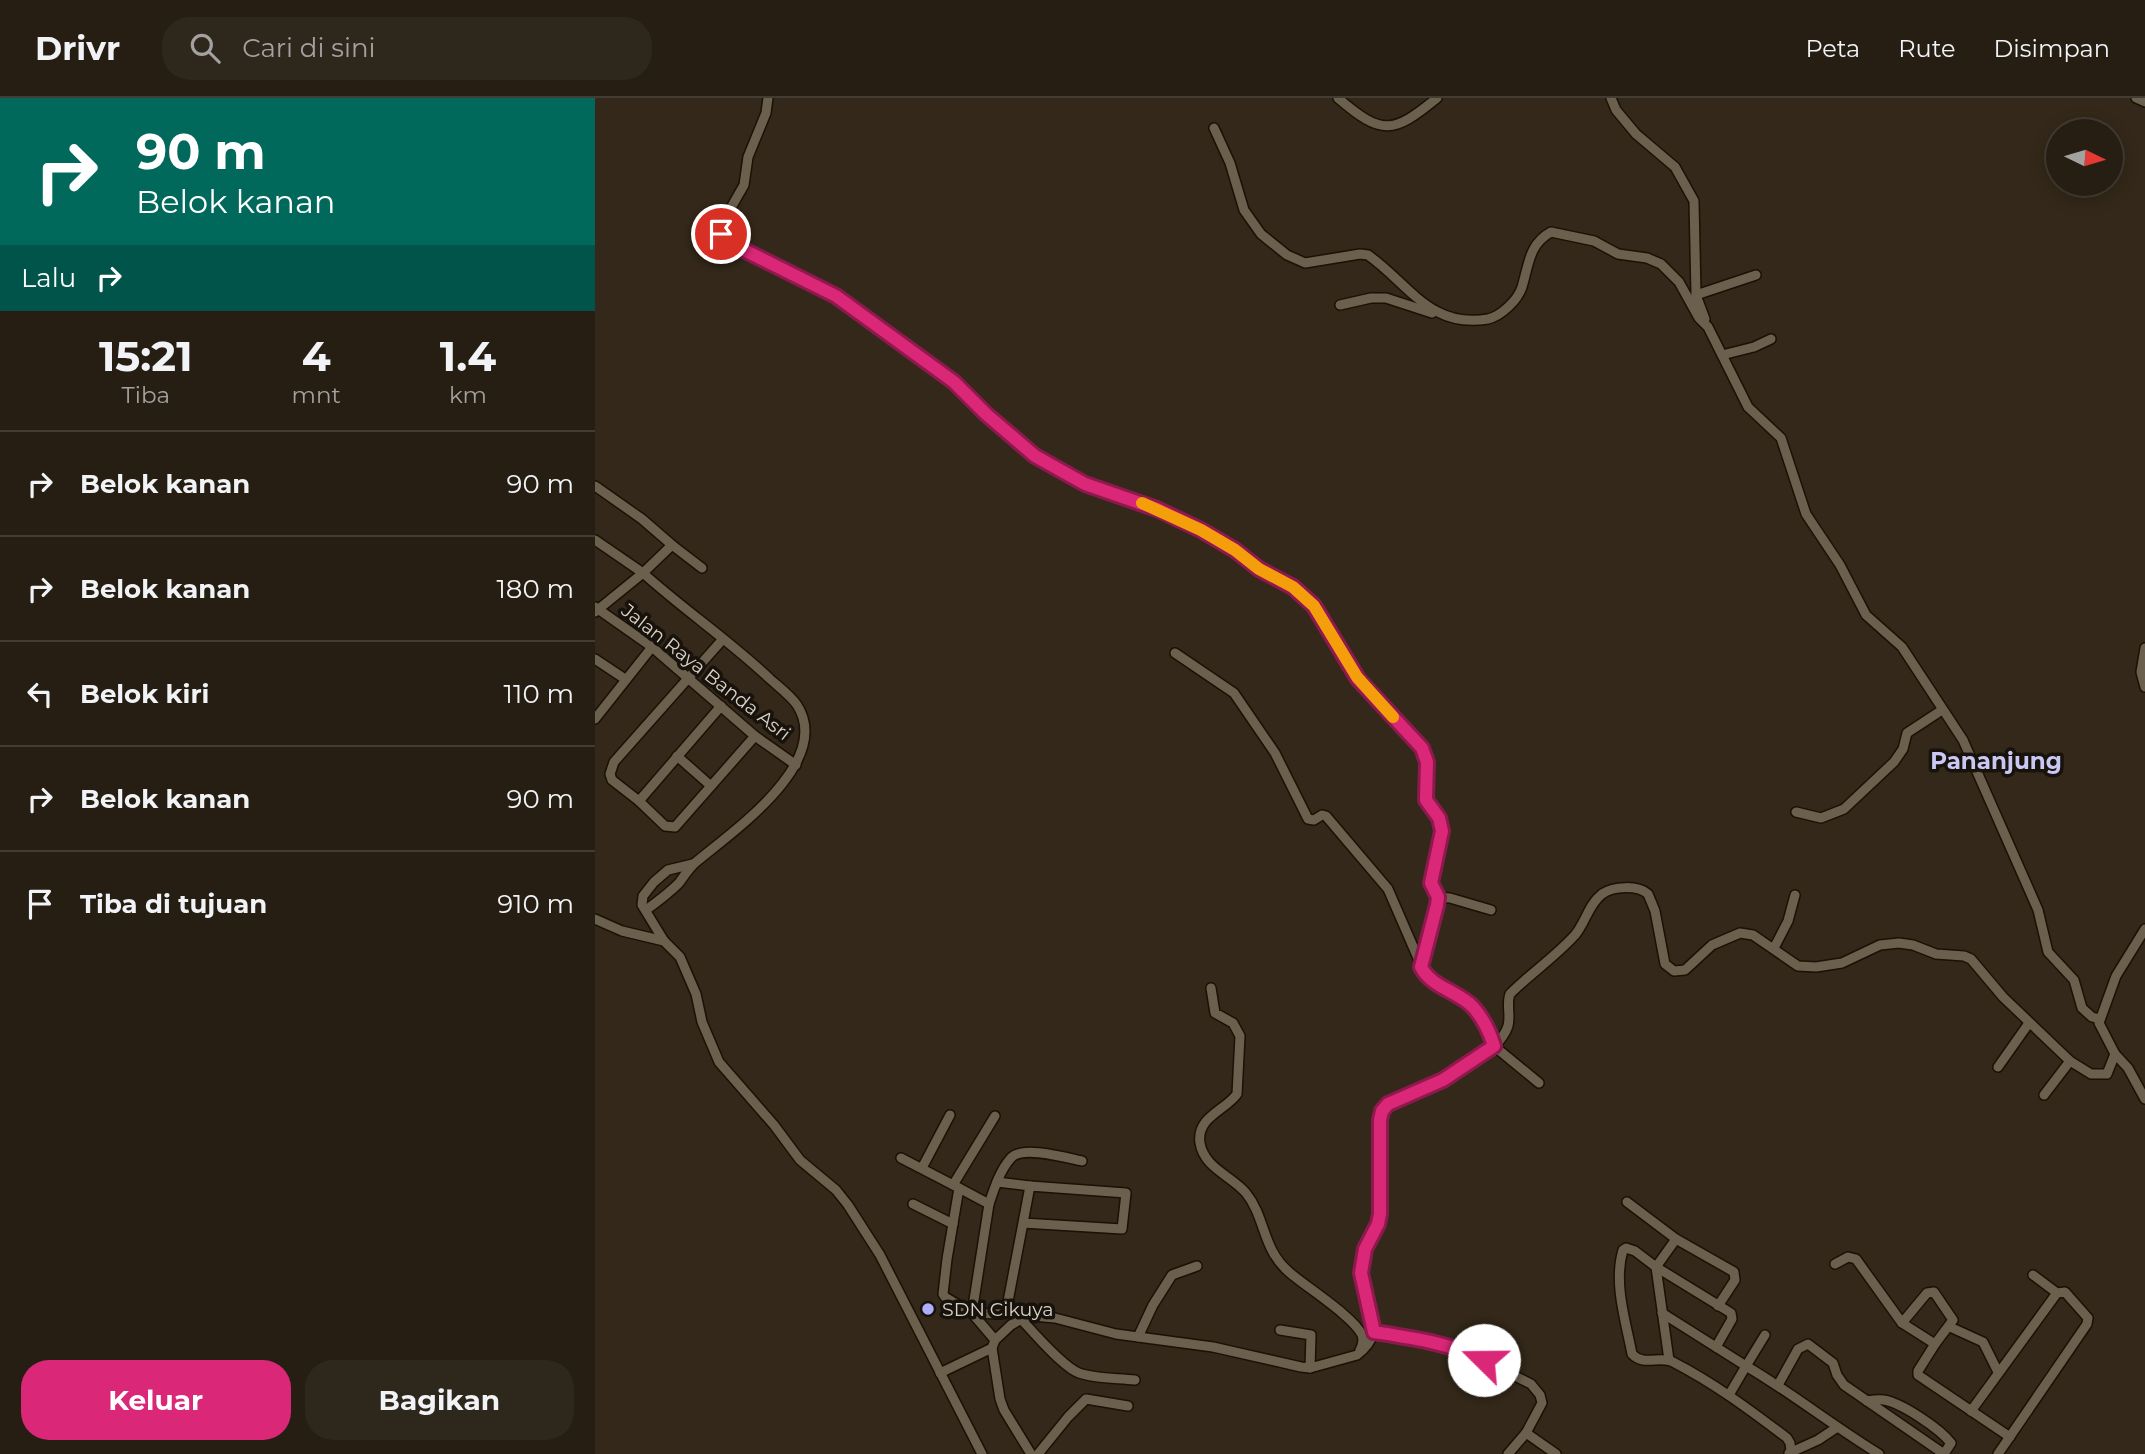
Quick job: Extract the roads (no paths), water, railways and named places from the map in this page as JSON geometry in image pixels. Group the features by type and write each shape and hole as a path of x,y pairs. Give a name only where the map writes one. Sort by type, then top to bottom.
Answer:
{"street":[{"path":"768,98 766,113 748,157 744,186 720,227 724,239 836,296 954,382 1035,456 1085,484 1157,509 1201,530 1235,550 1259,569 1293,587 1310,602 1358,679 1425,752 1426,800 1439,818 1442,831 1431,883 1438,897 1421,967"},
{"path":"1338,98 1371,124 1384,125 1410,120 1437,98"},
{"path":"1611,98 1616,110 1636,134 1675,167 1694,201 1696,295 1708,327 1748,407 1781,438 1806,514 1840,565 1866,615 1902,647 1963,740 2038,910 2048,952 2074,980 2082,1008 2092,1017 2100,1019"},
{"path":"2136,98 2145,103"},
{"path":"1214,128 1234,174 1244,210 1252,225 1277,248 1305,263 1360,254 1369,255 1413,296 1441,315"},
{"path":"1340,305 1371,298 1386,298 1441,315 1478,320 1499,315 1520,291 1534,246 1540,238 1551,232 1594,241 1618,254 1647,258 1661,264 1679,282 1699,318 1708,327"},
{"path":"1696,295 1756,275"},
{"path":"1722,355 1754,347 1771,339"},
{"path":"595,486 642,519 702,568"},
{"path":"595,540 643,573 757,667 797,704 804,720 806,735 802,754 768,799 727,839 693,864 677,885 646,910"},
{"path":"596,610 643,573 672,545"},
{"name":"Jalan Raya Banda Asri","path":"596,610 652,647 755,736 796,765"},
{"path":"723,639 610,768 610,774 613,780 665,826 672,828 678,826 755,736"},
{"path":"597,714 652,647"},
{"path":"2145,648 2141,673 2145,687"},
{"path":"1175,653 1234,694 1275,753 1308,819 1326,816 1388,889 1421,967 1434,982 1472,1006 1482,1018 1494,1046 1539,1083"},
{"path":"595,659 625,679"},
{"path":"639,801 721,705"},
{"path":"1796,812 1821,818 1844,809 1893,762 1903,749 1907,733 1942,710"},
{"path":"677,756 711,786"},
{"path":"693,864 668,870 643,896 642,905 664,941 680,957 696,994 702,1022 719,1062 774,1125 800,1160 836,1190 880,1255 982,1454"},
{"path":"940,1373 993,1344 1021,1319 1034,1316 1055,1318 1116,1334 1213,1347 1310,1368 1357,1355 1371,1341 1374,1332 1361,1273 1365,1249 1379,1220 1382,1111 1388,1104 1462,1069 1494,1046 1508,1026 1510,994 1557,954 1576,933 1596,900 1610,890 1637,889 1648,894 1655,911 1665,964 1674,971 1685,970 1712,945 1740,933 1753,935 1798,966 1816,967 1842,963 1880,946 1899,943 1913,945 1936,954 1971,959 2029,1023 2070,1061 2091,1074 2107,1074 2115,1054"},
{"path":"1774,948 1788,921 1795,895"},
{"path":"1438,897 1491,910"},
{"path":"595,919 622,932 664,941"},
{"path":"2145,929 2116,976 2100,1019 2100,1029 2115,1054 2128,1068 2145,1099"},
{"path":"1211,988 1215,1013 1233,1023 1241,1044 1237,1094 1206,1121 1199,1141 1205,1156 1246,1193 1275,1258 1361,1332 1363,1341 1357,1355"},
{"path":"1997,1067 2029,1023"},
{"path":"2045,1095 2070,1061"},
{"path":"922,1168 950,1115"},
{"path":"995,1116 956,1187 943,1294 972,1314 993,1344 1004,1410 1031,1454"},
{"path":"972,1314 989,1204 1011,1157 1034,1152 1082,1161"},
{"path":"901,1158 989,1204"},
{"path":"997,1182 1126,1193 1122,1229 1023,1223"},
{"path":"972,1314 1006,1312 1030,1186"},
{"path":"1627,1202 1676,1239 1734,1272 1735,1280 1718,1306"},
{"path":"913,1203 953,1224"},
{"path":"1669,1360 1656,1267 1676,1239"},
{"path":"1716,1348 1733,1316 1635,1251 1626,1248 1622,1254 1620,1269 1621,1297 1632,1354 1637,1359 1649,1362 1669,1360 1729,1395 1787,1438 1792,1453 1836,1428"},
{"path":"1835,1264 1851,1256 1856,1259 1902,1323 1935,1344"},
{"path":"1138,1337 1159,1294 1172,1275 1197,1266"},
{"path":"1998,1454 2087,1324 2085,1313 2065,1292 2057,1293 2033,1275"},
{"path":"1902,1323 1927,1293 1932,1291 1937,1294 1953,1320 1917,1371 1918,1375 2010,1437"},
{"path":"1971,1411 2057,1293"},
{"path":"1662,1313 1778,1385 1836,1428 1879,1454"},
{"path":"1021,1319 1075,1371 1100,1377 1135,1380"},
{"path":"1950,1327 1983,1342 1998,1372"},
{"path":"1280,1330 1311,1335 1310,1368"},
{"path":"1374,1332 1427,1340 1464,1350 1531,1384 1540,1395 1542,1403 1526,1433 1509,1454"},
{"path":"1729,1395 1765,1335"},
{"path":"1778,1385 1798,1349 1808,1344 1833,1363 1844,1385 1867,1401 1944,1454 1951,1443 1931,1425 1894,1403 1883,1399 1867,1401"},
{"path":"1038,1454 1086,1399 1128,1406"},
{"path":"1526,1433 1554,1454"}],"place":[{"name":"SDN Cikuya","path":"928,1309"}],"district":[{"name":"Pananjung","path":"1996,761"}]}
